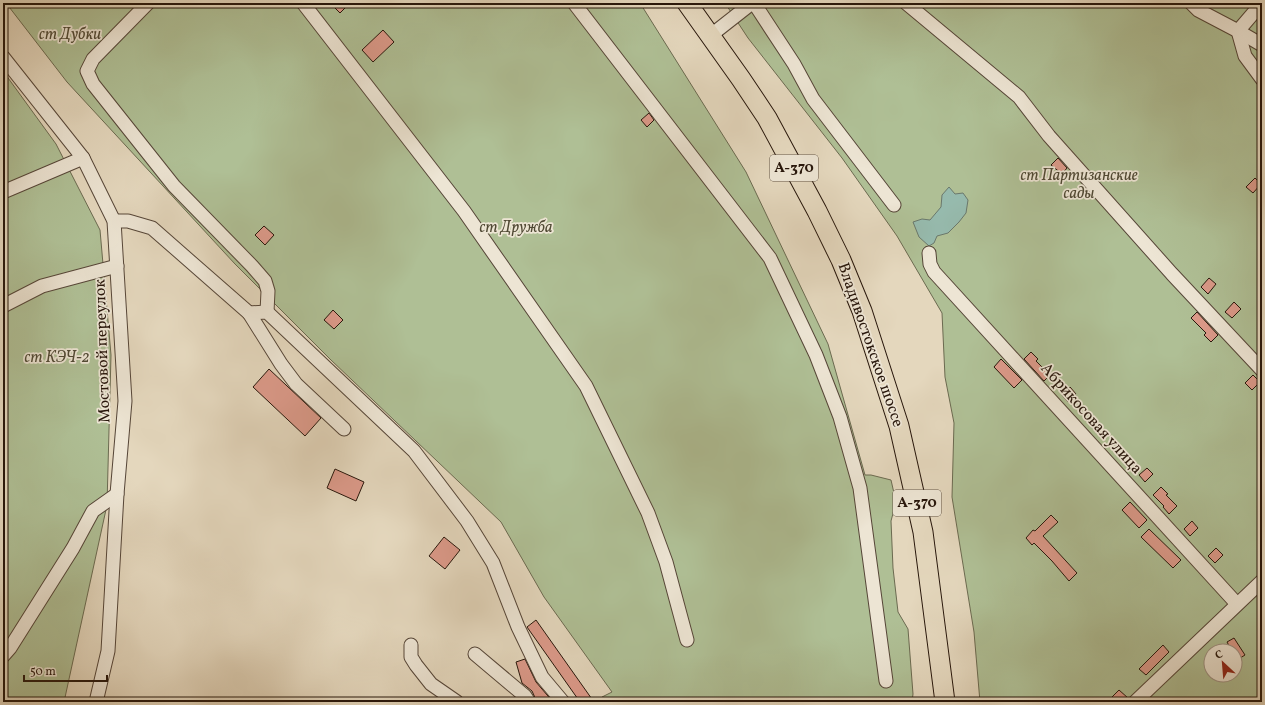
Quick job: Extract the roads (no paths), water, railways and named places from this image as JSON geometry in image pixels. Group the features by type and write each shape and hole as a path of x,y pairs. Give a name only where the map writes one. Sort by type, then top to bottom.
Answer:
{"highway":[{"name":"Владивостокское шоссе","path":"687,3 767,118 817,211 841,260 862,311 900,426 923,532 945,702"}],"street":[{"path":"148,3 92,59 87,71 92,84 174,186 265,281 268,291 267,312"},
{"path":"303,3 464,211 586,386 648,513 666,562 687,640"},
{"path":"574,3 770,258 816,355 840,417 860,488 886,681"},
{"path":"710,36 753,3 794,64 813,99 894,205"},
{"path":"906,3 1019,97 1049,136 1167,268 1262,370"},
{"path":"1191,3 1198,10 1262,45"},
{"path":"1238,31 1262,3"},
{"path":"1238,31 1245,56 1262,79"},
{"name":"Мостовой переулок","path":"3,57 83,158 114,221 125,401 117,494 108,651 96,702"},
{"path":"3,192 83,158"},
{"path":"114,221 128,221 152,228 249,313 281,364 296,384 344,429"},
{"name":"Абрикосовая улица","path":"929,253 930,264 934,272 1237,604"},
{"path":"3,306 42,286 117,266"},
{"path":"249,313 267,312 414,451 467,521 493,563 518,627 528,644 542,677 562,702"},
{"path":"3,656 10,648 73,548 94,511 117,494"},
{"path":"1135,702 1262,580"},
{"path":"411,645 411,657 431,684 457,702"},
{"path":"475,654 525,696 529,702"}],"water":[{"path":"949,187 955,194 963,193 968,200 966,213 948,233 937,236 934,243 929,246 919,237 913,222 922,219 930,220 941,207 942,195"}],"park label":[{"name":"ст Дубки","path":"70,35"},
{"name":"ст Партизанские сады","path":"1079,185"},
{"name":"ст Дружба","path":"516,228"},
{"name":"ст КЭЧ-2","path":"57,358"}]}
